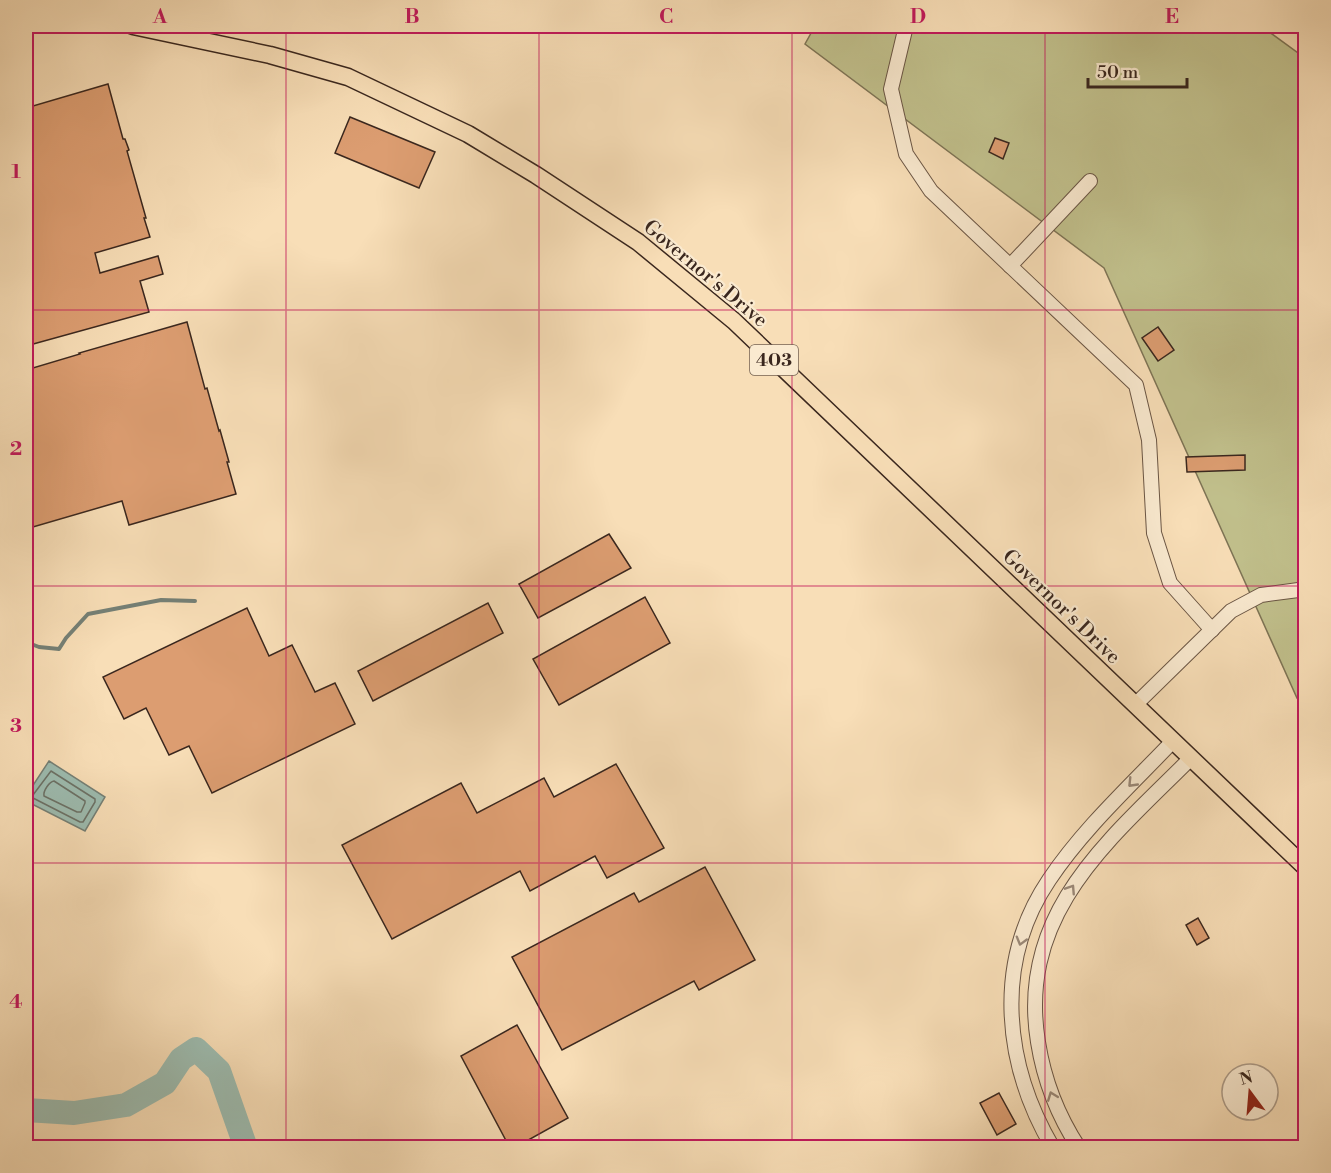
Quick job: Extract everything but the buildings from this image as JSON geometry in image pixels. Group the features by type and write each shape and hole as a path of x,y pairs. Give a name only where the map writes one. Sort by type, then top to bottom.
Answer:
{"main road":[{"name":"Governor's Drive","path":"133,26 270,55 348,77 468,134 536,175 638,242 734,321 1305,868"}],"street":[{"path":"906,26 891,89 906,154 931,191 1136,385 1149,440 1154,533 1170,583 1212,630"},
{"path":"1010,266 1090,181"},
{"path":"1135,705 1231,611 1261,595 1305,589"},
{"path":"1053,1148 1027,1093 1014,1046 1011,1003 1014,968 1021,936 1032,909 1070,850 1173,741"},
{"path":"1079,1148 1052,1095 1040,1050 1036,997 1043,946 1064,901 1093,859 1191,758"}],"shaded area":[{"path":"815,26 1261,26 1305,56 1305,708 1297,698 1104,268 805,44"}],"water":[{"path":"49,761 105,797 85,831 26,801 26,796"}],"waterway":[{"path":"26,642 39,647 59,649 88,614 161,600 195,601"},
{"path":"26,1110 74,1113 126,1105 165,1083 181,1059 196,1049 219,1071 246,1148"}]}
